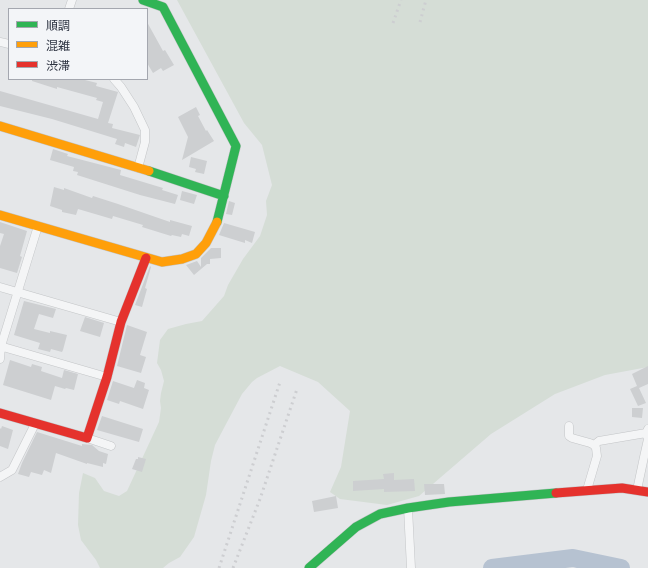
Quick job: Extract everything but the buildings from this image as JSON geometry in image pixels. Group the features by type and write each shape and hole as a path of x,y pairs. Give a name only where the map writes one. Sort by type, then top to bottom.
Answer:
{"street":[{"path":"0,215 162,262 182,259 196,254 206,243 216,226 236,146 163,7 143,0"},
{"path":"115,80 134,107 145,130 145,142 138,168"},
{"path":"0,126 224,196"},
{"path":"0,359 1,346 38,226"},
{"path":"87,438 107,377 121,322 146,258"},
{"path":"0,287 121,322"},
{"path":"1,346 107,377"},
{"path":"0,413 111,446"},
{"path":"0,477 12,470 35,424"},
{"path":"569,426 570,436 572,438 594,445 599,442 647,431 648,439 637,490"},
{"path":"587,490 597,456 594,445"},
{"path":"309,568 356,527 380,514 408,508 457,501 587,490 622,488 648,492"},
{"path":"408,508 411,568"}],"shaded area":[{"path":"177,0 648,0 648,367 605,375 555,394 491,434 419,496 387,505 340,499 330,492 341,467 350,411 318,382 280,366 257,378 242,394 215,445 206,495 194,537 180,557 163,568 100,568 81,540 78,525 79,493 83,473 95,478 104,491 119,496 127,491 159,422 161,408 160,401 164,381 157,363 160,340 168,329 202,321 224,296 228,285 243,259 260,236 267,215 266,201 272,185 262,145 244,123"}],"waterway":[{"path":"492,568 573,558 621,568"}],"railway":[{"path":"393,23 401,0"},
{"path":"420,22 426,0"},
{"path":"219,568 280,382"},
{"path":"233,568 260,499 297,389"}],"traffic: fast":[{"path":"143,0 163,7 236,146 217,222"},
{"path":"149,171 224,196"},
{"path":"309,568 356,527 380,514 449,502 556,493"}],"traffic: slow":[{"path":"0,126 149,171"},
{"path":"0,215 162,262 182,259 196,254 206,243 217,222"}],"traffic: jam":[{"path":"0,413 87,438 107,377 121,322 146,258"},
{"path":"556,493 622,488 648,492"}]}
